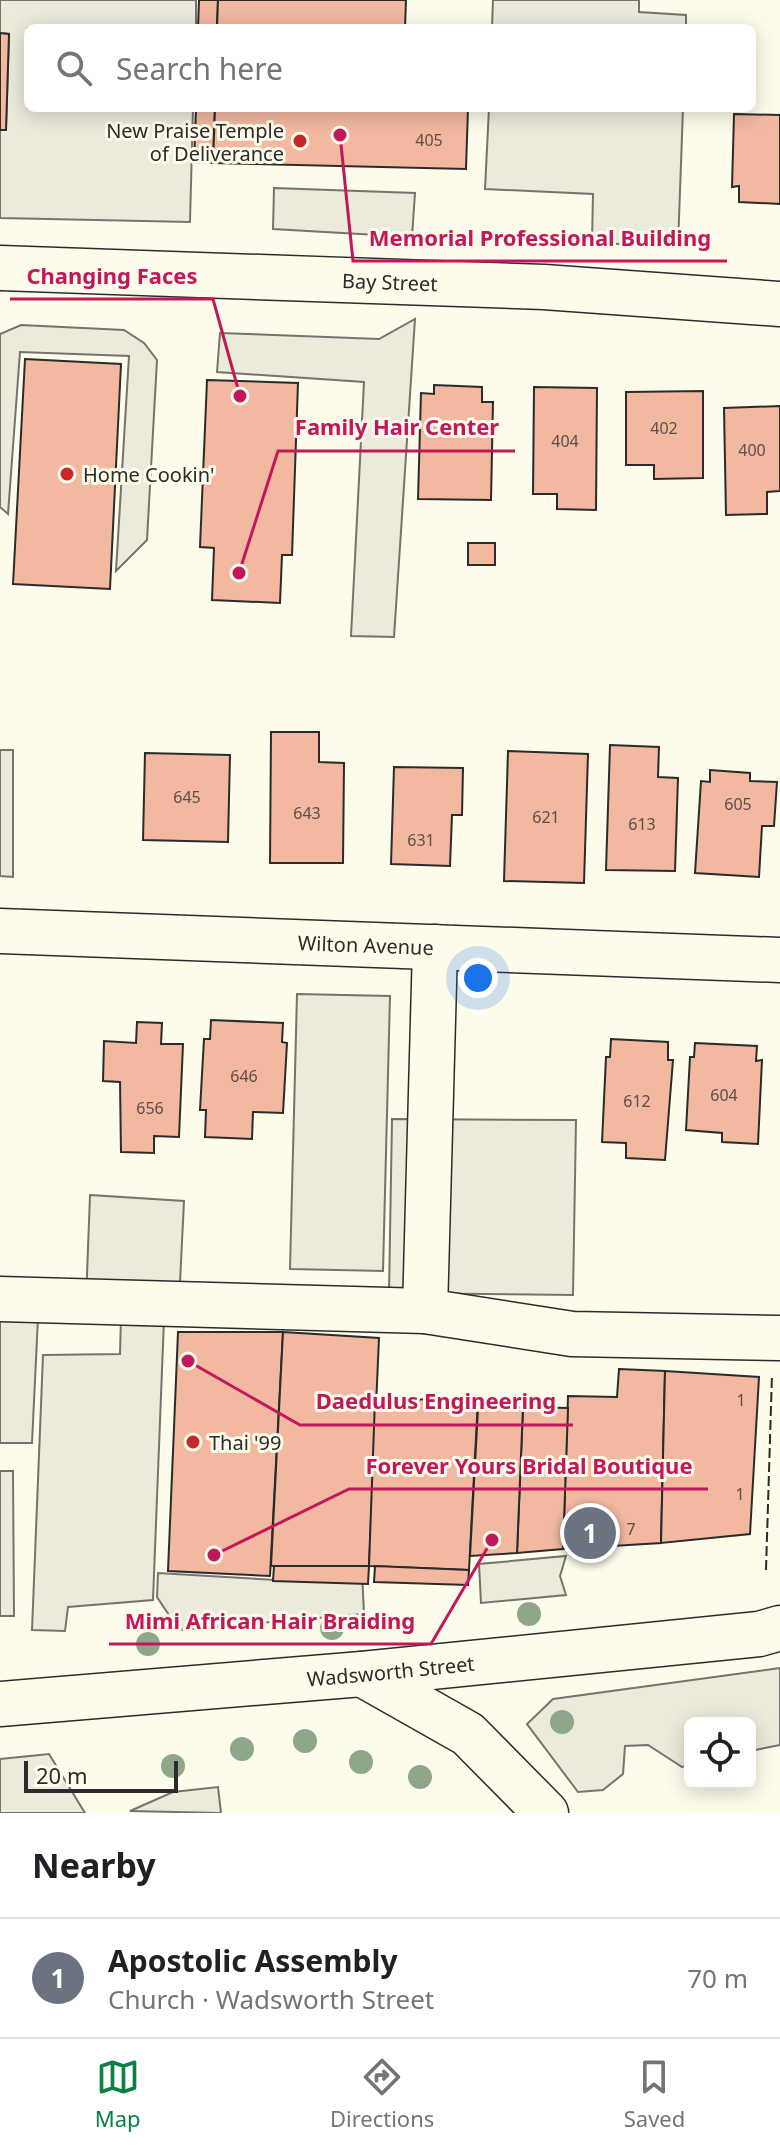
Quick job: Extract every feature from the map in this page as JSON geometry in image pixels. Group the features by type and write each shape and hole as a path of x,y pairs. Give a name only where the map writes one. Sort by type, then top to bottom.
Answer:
{"street":[{"name":"Bay Street","path":"0,268 544,287 780,304"},
{"name":"Wilton Avenue","path":"0,931 780,960"},
{"path":"425,1311 435,947"},
{"path":"0,1299 425,1311 572,1334 780,1338"},
{"name":"Wadsworth Street","path":"0,1704 362,1674 759,1634 780,1628"},
{"path":"362,1674 468,1734 546,1813"}],"shaded area":[{"path":"0,0 196,0 196,24 24,24 24,112 193,112 190,222 0,218 0,130 6,129 9,34 0,33"},
{"path":"493,0 639,0 639,12 686,15 686,24 492,24"},
{"path":"489,112 683,112 678,246 592,243 593,194 485,189"},
{"path":"274,188 415,193 412,237 273,229"},
{"path":"415,319 394,637 351,636 364,382 217,372 220,333 379,339"},
{"path":"21,325 124,330 144,343 157,360 147,540 116,571 129,356 20,352 8,514 0,507 0,334"},
{"path":"0,750 13,750 13,877 0,876"},
{"path":"297,994 390,996 383,1271 290,1269"},
{"path":"392,1119 576,1120 573,1295 389,1293"},
{"path":"90,1195 184,1201 179,1303 86,1301"},
{"path":"121,1317 164,1319 153,1600 68,1607 65,1631 32,1630 43,1355 120,1354"},
{"path":"38,1318 32,1443 0,1443 0,1319"},
{"path":"0,1471 13,1471 14,1616 0,1616"},
{"path":"566,1556 560,1576 566,1595 481,1603 479,1564"},
{"path":"362,1572 364,1614 179,1630 157,1597 158,1573 276,1580"},
{"path":"780,1668 780,1745 756,1750 756,1717 684,1717 684,1766 648,1745 625,1746 623,1774 603,1790 578,1792 527,1724 553,1699"},
{"path":"49,1754 85,1813 0,1813 0,1759"},
{"path":"218,1787 221,1813 130,1811 173,1792"}],"building":[{"path":"199,0 218,0 217,24 198,24"},
{"path":"218,0 406,0 405,24 217,24"},
{"path":"0,33 9,34 6,130 0,130"},
{"path":"196,112 215,112 213,163 194,162"},
{"path":"215,112 468,112 466,169 213,163"},
{"path":"734,114 780,115 780,204 739,202 739,186 732,187"},
{"name":"Home Cookin'","path":"25,359 121,364 110,589 13,584"},
{"path":"207,380 298,383 292,555 282,555 280,603 212,600 214,548 200,547"},
{"path":"434,385 482,387 482,402 493,402 491,500 418,499 421,393 434,394"},
{"path":"534,387 597,388 596,510 557,509 557,494 533,494"},
{"path":"703,391 703,478 654,479 654,465 626,465 626,392"},
{"path":"780,406 780,491 767,492 767,514 726,515 724,408"},
{"path":"468,543 495,543 495,565 468,565"},
{"path":"271,732 319,732 319,762 344,763 343,863 270,863"},
{"path":"610,745 659,747 658,777 678,778 675,871 606,870"},
{"path":"508,751 588,754 584,883 504,881"},
{"path":"145,753 230,755 228,842 143,840"},
{"path":"394,767 463,768 462,815 452,815 450,866 391,864"},
{"path":"710,770 750,773 750,781 777,782 774,826 762,826 759,877 695,873 701,781 710,782"},
{"path":"211,1020 283,1023 282,1042 287,1043 283,1113 253,1112 252,1139 205,1137 206,1110 200,1110 204,1039 210,1039"},
{"path":"137,1022 162,1023 161,1044 183,1044 179,1137 154,1136 154,1153 121,1152 120,1082 103,1081 104,1041 136,1043"},
{"path":"611,1039 668,1042 668,1060 673,1060 665,1160 626,1158 626,1143 602,1142 606,1057 610,1057"},
{"path":"695,1043 757,1046 756,1061 762,1060 758,1144 722,1142 722,1133 686,1130 690,1057 694,1057"},
{"path":"178,1332 283,1332 270,1576 168,1571"},
{"path":"283,1332 379,1338 369,1566 271,1566"},
{"path":"619,1369 665,1371 661,1543 563,1549 568,1396 617,1397"},
{"path":"665,1371 759,1377 750,1534 661,1543"},
{"path":"375,1399 478,1400 469,1570 369,1566"},
{"path":"523,1407 568,1408 563,1549 517,1553"},
{"path":"523,1407 517,1553 470,1556 478,1409"},
{"path":"274,1566 369,1566 368,1584 273,1581"},
{"path":"375,1566 469,1570 468,1585 374,1582"}],"fence":[{"path":"766,1570 772,1374"}],"place":[{"name":"Memorial Professional Building","path":"340,135"},
{"name":"New Praise Temple of Deliverance","path":"300,141"},
{"name":"Changing Faces","path":"240,396"},
{"name":"Home Cookin'","path":"67,474"},
{"name":"Family Hair Center","path":"239,573"},
{"name":"Daedulus Engineering","path":"188,1361"},
{"name":"Thai '99","path":"193,1442"},
{"name":"Apostolic Assembly","path":"590,1533"},
{"name":"Mimi African Hair Braiding","path":"492,1540"},
{"name":"Forever Yours Bridal Boutique","path":"214,1555"}]}
